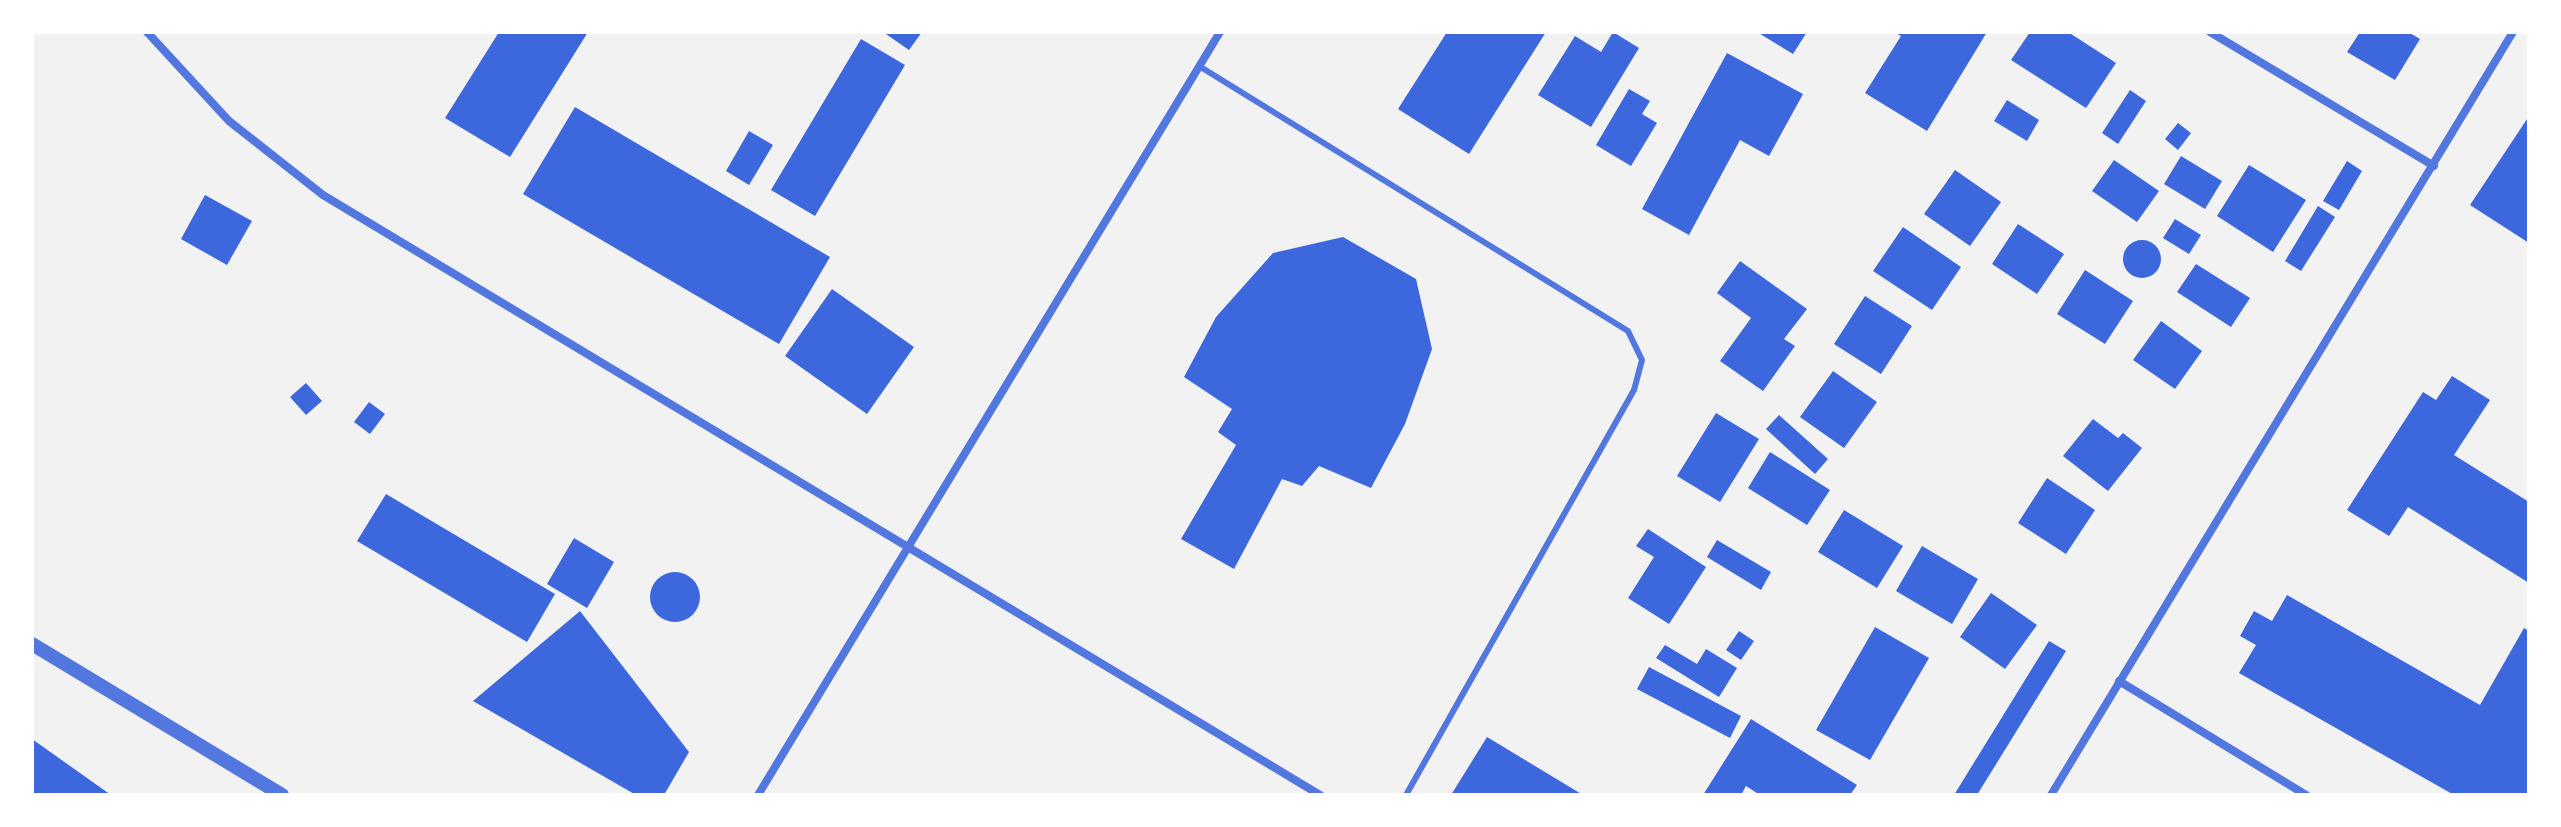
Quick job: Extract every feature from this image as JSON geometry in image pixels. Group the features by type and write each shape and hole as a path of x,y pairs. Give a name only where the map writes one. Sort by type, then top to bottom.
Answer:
{"street":[{"path":"147,32 229,121 323,195 1320,795"},
{"path":"758,795 1220,32"},
{"path":"2210,32 2434,166"},
{"path":"2051,795 2513,32"},
{"path":"32,644 282,795"},
{"path":"2119,681 2306,795"}],"lane":[{"path":"1199,66 1628,331 1642,360 1634,390 1406,795"}],"building":[{"path":"499,32 588,32 510,157 445,118"},
{"path":"883,32 922,32 909,50"},
{"path":"1447,32 1546,32 1469,154 1398,109"},
{"path":"1613,32 1639,48 1591,127 1538,95 1575,36 1601,52"},
{"path":"1757,32 1807,32 1793,54"},
{"path":"1894,32 1987,32 1927,131 1865,93 1901,36"},
{"path":"2030,32 2068,32 2116,63 2086,108 2011,60"},
{"path":"2360,32 2408,32 2420,39 2395,80 2347,52"},
{"path":"861,39 905,65 815,216 771,190"},
{"path":"1727,53 1803,94 1769,156 1740,140 1689,235 1642,209"},
{"path":"1629,89 1650,101 1642,114 1657,123 1631,166 1596,145"},
{"path":"2130,90 2146,101 2118,144 2102,133"},
{"path":"2007,100 2039,120 2027,141 1994,121"},
{"path":"575,107 830,257 779,344 523,194"},
{"path":"2529,116 2529,243 2470,205"},
{"path":"2178,123 2191,133 2178,150 2165,139"},
{"path":"749,131 773,145 749,185 726,171"},
{"path":"2181,156 2222,181 2205,209 2164,184"},
{"path":"2114,160 2159,191 2137,222 2092,191"},
{"path":"2347,161 2362,171 2339,210 2323,201"},
{"path":"2249,165 2306,200 2273,252 2217,216"},
{"path":"1955,170 2001,202 1970,246 1924,214"},
{"path":"205,195 252,221 227,265 181,239"},
{"path":"2318,206 2335,217 2301,271 2285,261"},
{"path":"2175,219 2201,235 2189,254 2163,238"},
{"path":"2018,224 2064,254 2037,294 1992,264"},
{"path":"1903,227 1961,267 1932,310 1873,271"},
{"path":"1343,237 1416,279 1432,349 1405,424 1371,488 1319,466 1302,486 1282,479 1234,569 1181,539 1236,445 1218,432 1232,409 1184,377 1216,317 1273,253"},
{"path":"2142,240 2156,245 2161,259 2156,273 2142,278 2128,273 2123,259 2128,245"},
{"path":"1740,261 1807,309 1784,339 1795,346 1763,391 1720,361 1751,318 1717,293"},
{"path":"2196,264 2250,298 2231,327 2177,292"},
{"path":"2085,270 2133,301 2105,344 2057,314"},
{"path":"832,289 914,347 867,414 785,356"},
{"path":"1865,296 1912,326 1881,374 1834,344"},
{"path":"2161,321 2202,351 2175,389 2133,360"},
{"path":"1833,371 1877,402 1844,448 1800,417"},
{"path":"2452,376 2490,400 2454,455 2529,502 2529,583 2408,507 2389,536 2347,510 2423,392 2436,400"},
{"path":"306,383 322,401 306,415 290,397"},
{"path":"369,402 385,414 370,434 354,422"},
{"path":"1716,413 1759,439 1720,502 1677,476"},
{"path":"1779,415 1828,459 1815,474 1766,429"},
{"path":"2093,419 2118,438 2123,433 2142,448 2108,491 2063,456"},
{"path":"1770,452 1830,490 1807,525 1748,488"},
{"path":"2047,478 2095,510 2066,554 2018,523"},
{"path":"386,494 555,594 527,642 357,541"},
{"path":"1844,510 1903,546 1877,588 1818,552"},
{"path":"1648,529 1706,567 1669,624 1628,598 1654,557 1636,546"},
{"path":"574,538 614,562 587,608 547,584"},
{"path":"1717,540 1771,572 1761,590 1707,557"},
{"path":"1922,546 1978,579 1952,624 1896,591"},
{"path":"675,572 693,579 700,597 693,615 675,622 657,615 650,597 657,579"},
{"path":"1991,593 2037,625 2005,669 1960,637"},
{"path":"2287,595 2480,705 2524,628 2529,631 2529,795 2454,795 2239,673 2256,645 2240,636 2254,611 2272,621"},
{"path":"580,611 689,752 664,795 636,795 473,701"},
{"path":"1875,627 1929,658 1870,760 1816,730"},
{"path":"1739,631 1754,641 1741,660 1726,650"},
{"path":"2049,641 2066,651 1977,795 1954,795"},
{"path":"1665,645 1697,664 1706,649 1737,668 1719,697 1656,658"},
{"path":"1649,667 1741,716 1730,738 1637,689"},
{"path":"1751,719 1857,785 1850,795 1760,795 1746,786 1741,795 1703,795"},
{"path":"1487,737 1583,795 1451,795"},
{"path":"32,739 111,795 32,795"}]}
